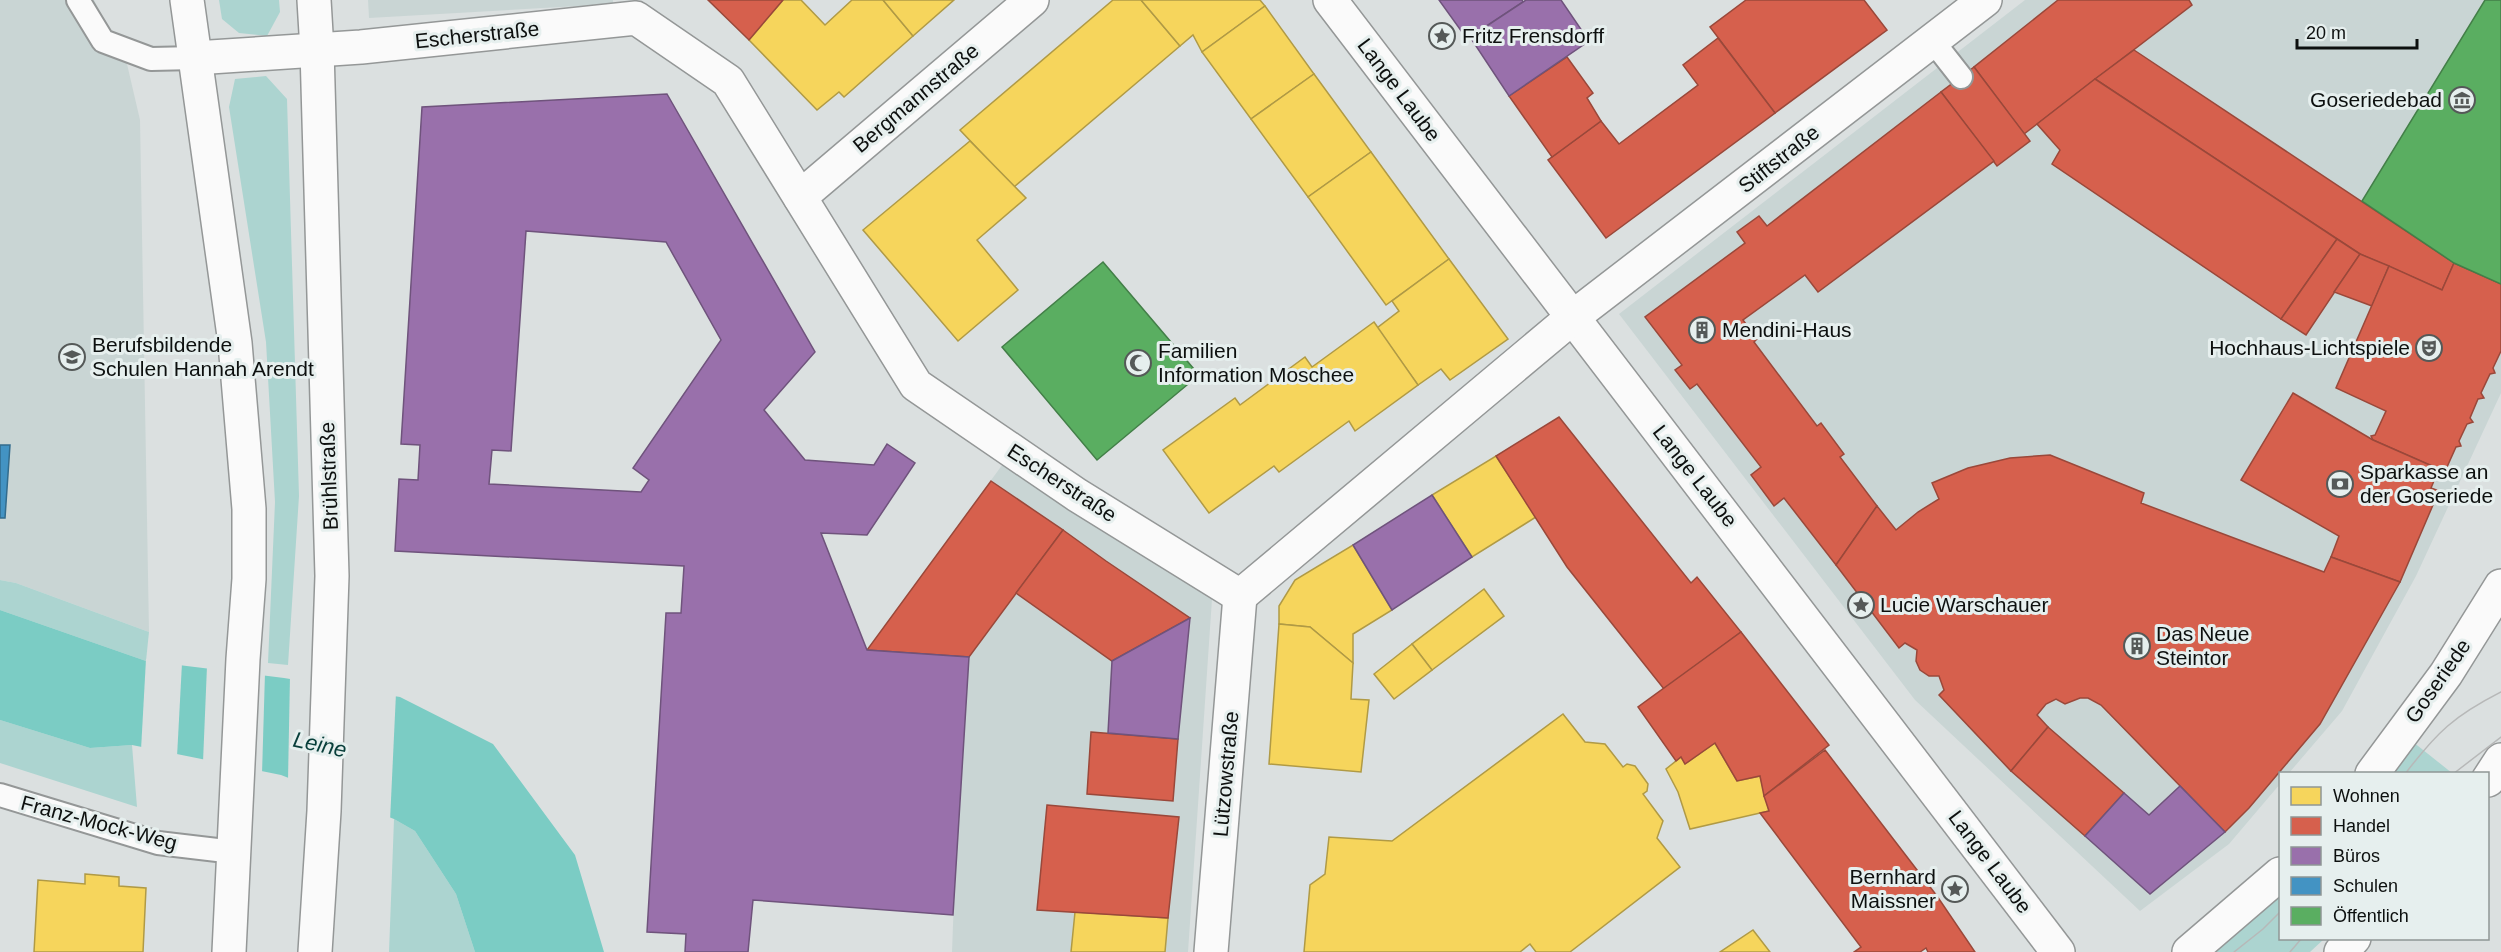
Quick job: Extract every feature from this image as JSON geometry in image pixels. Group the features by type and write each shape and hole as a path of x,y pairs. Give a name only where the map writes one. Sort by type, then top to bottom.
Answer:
{"street":[{"path":"187,0 234,332 249,509 249,579 229,952"},
{"name":"Brühlstraße","path":"314,0 332,576 324,811 315,952"},
{"name":"Bergmannstraße","path":"800,197 1032,0"},
{"name":"Lange Laube","path":"1330,0 2058,952"},
{"name":"Stiftstraße","path":"1573,317 1984,0"},
{"name":"Escherstraße","path":"195,58 317,50 635,9 728,81 916,385 1077,495 1240,596"},
{"path":"1240,596 1573,317"},
{"name":"Goseriede","path":"2373,772 2446,674 2499,592"},
{"name":"Lützowstraße","path":"1212,952 1240,596"},
{"path":"2489,777 2501,760"},
{"path":"2189,952 2279,875"},
{"path":"2341,952 2353,940"}],"lane":[{"path":"78,0 103,41 151,59 195,58"},
{"path":"1932,40 1961,77"},
{"name":"Franz-Mock-Weg","path":"0,795 158,843 234,852"}],"shaded area":[{"name":"Berufsbildende Schulen Hannah Arendt","path":"0,0 94,0 127,64 140,120 149,632 16,583 0,580"},
{"path":"219,0 279,0 280,12 267,36 239,33 222,19"},
{"path":"368,0 613,0 613,4 369,18"},
{"path":"2025,0 2501,0 2501,393 2416,576 2342,711 2290,772 2279,772 2279,785 2229,844 2140,911 1915,700 1619,314"},
{"path":"266,76 287,99 299,496 288,665 268,663 275,502 266,342 229,107 235,79"},
{"path":"1008,457 1212,599 1188,952 952,952 956,844 894,652 867,650"},
{"path":"0,580 16,583 149,632 146,661 0,610"},
{"path":"0,720 90,748 132,745 137,807 0,763"},
{"path":"2413,742 2451,772 2391,772"},
{"path":"394,819 415,831 456,894 475,952 389,952"},
{"path":"2279,895 2279,940 2323,940 2310,952 2216,952"}],"water":[{"name":"Leine","path":"0,610 146,661 284,678 400,697 493,744 575,855 604,952 475,952 456,894 415,831 394,819 281,775 132,745 90,748 0,720"}],"pier":[{"path":"146,659 182,663 177,757 141,750"},
{"path":"207,666 265,673 262,774 203,762"},
{"path":"290,676 396,693 390,821 288,780"}],"building: Wohnen":[{"path":"783,0 801,0 825,25 852,0 883,0 913,36 844,97 839,92 817,110 749,40"},
{"path":"883,0 954,0 913,36"},
{"path":"1113,0 1141,0 1180,46 1014,187 960,130"},
{"path":"1141,0 1260,0 1265,6 1202,52 1193,35 1180,46"},
{"path":"1265,6 1314,74 1251,119 1202,52"},
{"path":"1314,74 1371,152 1308,197 1251,119"},
{"path":"970,141 1026,198 977,240 1018,290 958,341 863,230"},
{"path":"1371,152 1449,259 1386,305 1308,197"},
{"path":"1449,259 1508,339 1450,380 1441,369 1418,385 1377,328 1399,311 1392,301"},
{"path":"1374,322 1418,385 1355,431 1349,421 1279,472 1274,466 1209,513 1163,450 1235,398 1240,405 1305,357 1312,367"},
{"path":"1496,456 1536,517 1472,557 1432,495"},
{"path":"1353,545 1392,610 1353,634 1353,663 1310,627 1279,624 1279,606 1295,580"},
{"path":"1484,589 1504,616 1432,670 1412,644"},
{"path":"1279,624 1310,627 1353,663 1351,699 1369,700 1361,772 1269,764"},
{"path":"1412,644 1432,670 1394,699 1374,674"},
{"path":"1563,714 1585,742 1605,744 1623,767 1627,764 1635,766 1648,784 1647,791 1643,794 1663,821 1657,838 1680,867 1570,952 1536,952 1530,944 1520,952 1304,952 1310,885 1325,874 1329,837 1392,841"},
{"path":"1715,743 1737,781 1760,776 1769,811 1690,829 1678,792 1666,769 1681,757 1685,764"},
{"path":"85,874 119,877 119,886 146,888 143,952 34,952 38,880 85,884"},
{"path":"1075,912 1168,918 1165,952 1071,952"},
{"path":"1753,930 1770,952 1720,952"}],"building: Handel":[{"path":"708,0 783,0 749,40"},
{"path":"1746,0 1864,0 1887,30 1775,113 1710,27"},
{"path":"2058,0 2189,0 2192,5 2024,134 1974,67"},
{"path":"1718,38 1775,113 1606,238 1548,160 1601,121 1619,144 1698,85 1683,65"},
{"path":"2134,50 2454,263 2442,290 2360,254 2095,79"},
{"path":"1567,57 1593,93 1587,98 1601,121 1552,157 1509,96"},
{"path":"1974,67 2030,141 1997,166 1941,92"},
{"path":"2095,79 2337,239 2281,319 2052,164 2060,150 2037,124"},
{"name":"Mendini-Haus","path":"1941,92 1994,161 1818,292 1805,275 1743,320 1757,339 1754,342 1817,426 1821,423 1844,454 1840,457 1877,506 1836,565 1784,498 1774,506 1751,475 1761,467 1697,384 1690,389 1675,370 1682,365 1645,317 1745,243 1737,232 1759,216 1767,226"},
{"path":"2337,239 2360,254 2306,335 2281,319"},
{"path":"2360,254 2389,266 2372,306 2334,292"},
{"path":"2454,263 2501,284 2501,351 2493,368 2495,373 2490,374 2481,393 2484,398 2478,399 2470,418 2473,422 2467,424 2459,441 2461,446 2456,447 2447,467 2450,470 2445,472 2373,440 2371,436 2375,435 2386,411 2336,388 2389,266 2442,290"},
{"name":"Sparkasse an der Goseriede","path":"2293,393 2373,440 2439,469 2431,488 2439,491 2400,582 2331,557 2339,536 2241,480"},
{"path":"1559,417 1691,583 1697,577 1741,632 1664,689 1567,567 1496,456"},
{"name":"Das Neue Steintor","path":"2050,455 2144,493 2141,503 2324,572 2331,557 2400,582 2320,724 2249,808 2225,832 2101,705 2088,698 2080,698 2065,704 2056,699 2046,704 2037,715 2048,727 2011,771 1939,695 1944,690 1939,676 1929,676 1920,670 1916,661 1917,650 1905,643 1899,648 1836,565 1877,506 1896,530 1939,499 1932,483 1968,468 2010,458"},
{"path":"991,481 1063,530 969,657 867,650"},
{"path":"1063,530 1190,618 1112,661 1016,593"},
{"path":"1741,632 1829,745 1764,796 1760,776 1737,781 1715,743 1685,764 1681,757 1676,761 1638,707"},
{"path":"2048,727 2124,793 2085,836 2011,771"},
{"path":"1091,732 1178,739 1173,801 1087,794"},
{"path":"1825,750 1937,896 1975,952 1928,952 1926,948 1920,952 1854,952 1861,947 1760,813 1769,811 1764,796"},
{"path":"1047,805 1179,817 1168,918 1037,910"}],"building: Büros":[{"path":"1439,0 1522,0 1523,2 1467,39"},
{"path":"1526,0 1561,0 1589,41 1509,96 1470,37"},
{"path":"667,94 815,352 764,410 805,460 874,465 887,444 915,463 867,535 821,533 867,650 969,657 953,915 753,900 748,952 685,952 686,934 647,932 666,613 681,613 684,566 395,551 399,479 418,480 420,445 401,444 422,107","holes":["526,231 666,242 721,340 633,468 649,480 641,492 489,484 492,450 511,451"]},
{"path":"1432,495 1472,557 1392,610 1353,545"},
{"path":"1190,618 1178,739 1108,733 1112,661"},
{"path":"2180,786 2225,832 2150,894 2085,836 2124,793 2149,815"}],"building: Schulen":[{"path":"0,445 10,445 5,518 0,518"}],"building: Öffentlich":[{"name":"Goseriedebad","path":"2485,0 2501,0 2501,284 2454,263 2362,201"},
{"path":"1103,262 1199,375 1097,460 1002,347"}],"tram line":[{"path":"2407,772 2447,726 2501,692"},
{"path":"2456,772 2501,737"},
{"path":"2234,952 2279,913"},
{"path":"2290,952 2300,940"}],"place":[{"name":"Fritz Frensdorff","path":"1442,36"},
{"name":"Goseriedebad","path":"2462,100"},
{"name":"Mendini-Haus","path":"1702,330"},
{"name":"Hochhaus-Lichtspiele","path":"2429,348"},
{"name":"Berufsbildende Schulen Hannah Arendt","path":"72,357"},
{"name":"Familien Information Moschee","path":"1138,363"},
{"name":"Sparkasse an der Goseriede","path":"2340,484"},
{"name":"Lucie Warschauer","path":"1861,605"},
{"name":"Das Neue Steintor","path":"2137,646"},
{"name":"Bernhard Maissner","path":"1955,889"}]}
